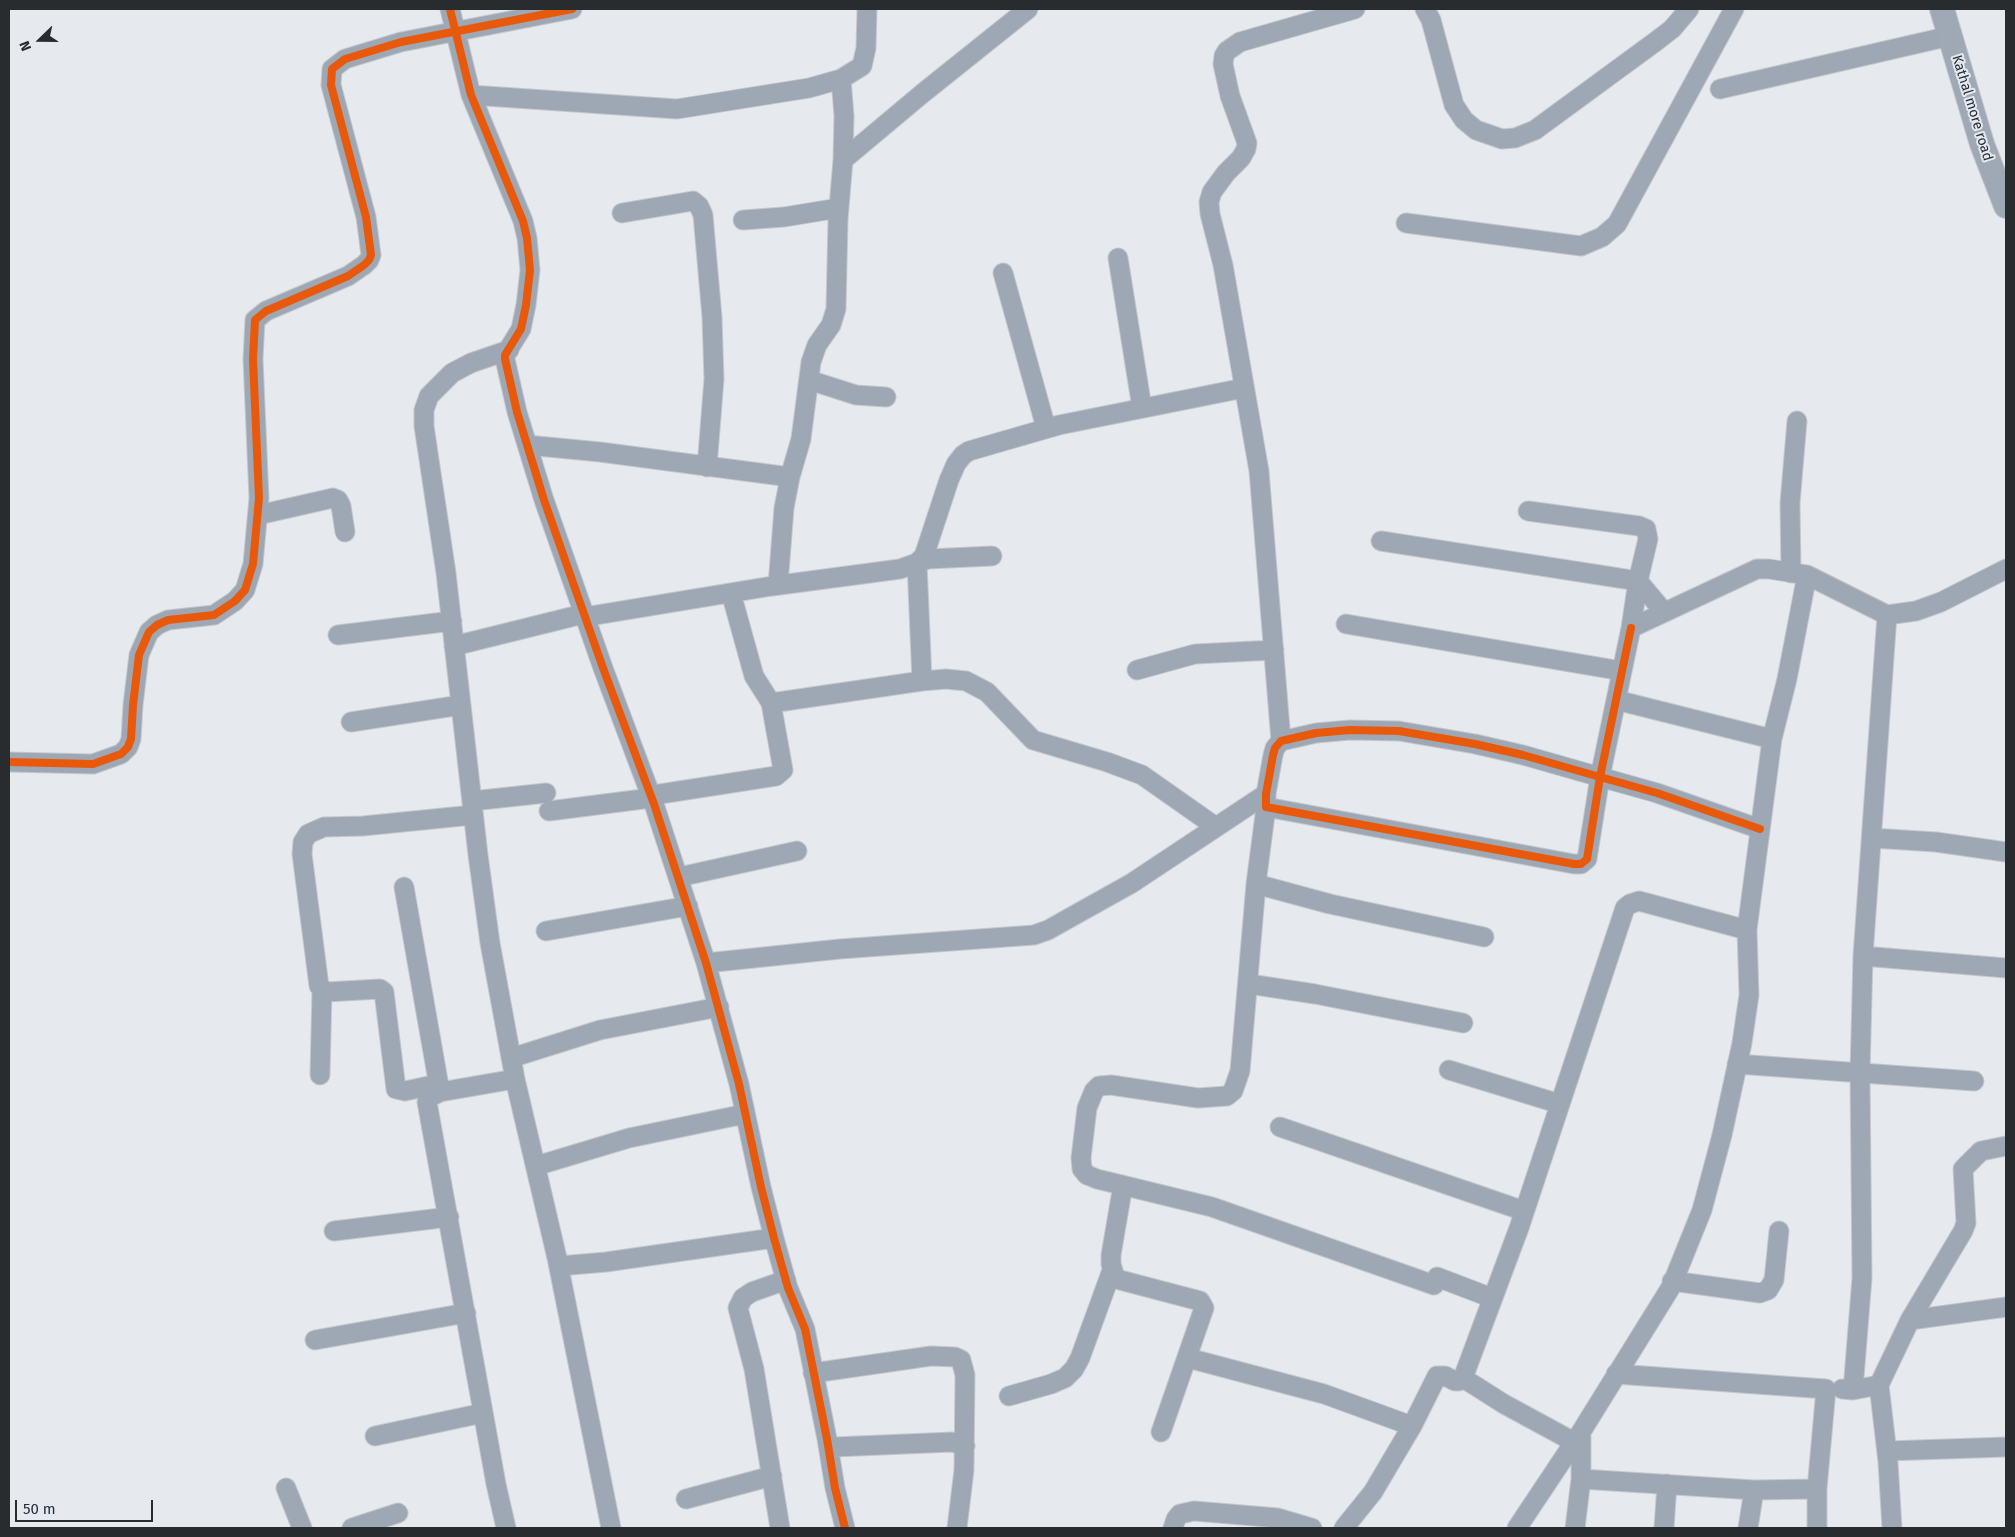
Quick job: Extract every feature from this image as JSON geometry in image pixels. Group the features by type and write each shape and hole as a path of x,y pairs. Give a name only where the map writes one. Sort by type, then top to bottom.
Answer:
{"main road":[{"name":"Kathal more road","path":"1942,9 1982,144 2006,206"}],"street":[{"path":"450,9 471,95 524,221 527,238 530,270 526,305 521,329 505,355 506,365 544,500 584,615 652,798 719,1007 774,1238 786,1280 805,1329 835,1488 845,1528"},
{"path":"9,762 93,764 117,756 125,751 131,739 139,655 145,638 152,629 162,622 214,615 244,594 253,564 259,498 253,325 255,320 266,311 348,276 364,265 371,255 366,217 331,85 332,69 342,60 359,54 454,31 572,9"},
{"path":"471,95 677,109 809,88 841,79 862,66 866,48 866,9"},
{"path":"843,160 1028,9"},
{"path":"1425,9 1431,20 1454,105 1464,120 1476,130 1502,139 1515,138 1535,130 1672,29 1689,9"},
{"path":"1406,223 1581,246 1602,237 1617,224 1734,9"},
{"path":"1281,741 1258,471 1223,265 1210,214 1209,202 1212,192 1226,173 1241,158 1247,143 1230,96 1224,56 1231,47 1240,42 1350,10"},
{"path":"1720,89 1950,36"},
{"path":"778,585 784,508 790,477 801,439 813,352 831,325 836,309 844,116 841,79"},
{"path":"622,212 693,201 699,206 703,215 712,317 714,379 707,467"},
{"path":"743,220 784,217 839,208"},
{"path":"1118,258 1142,408"},
{"path":"1003,273 1046,428"},
{"path":"509,350 471,363 452,373 429,396 424,410 424,426 452,621 472,808 490,943 515,1080 559,1266 610,1528"},
{"path":"809,380 856,395 886,397"},
{"path":"917,562 924,556 949,480 963,455 977,447 1046,428 1244,388"},
{"path":"1517,1528 1578,1437 1672,1282 1702,1210 1722,1135 1749,995 1747,930 1772,739 1787,679 1799,574 1790,502 1797,421"},
{"path":"527,445 600,452 790,477"},
{"path":"258,516 333,498 338,500 341,506 345,532"},
{"path":"706,963 840,949 1034,935 1071,918 1132,883 1216,827 1266,800 1581,864 1587,858 1600,777 1648,539 1646,529 1639,526 1528,511"},
{"path":"1381,541 1638,581 1664,612"},
{"path":"454,646 584,615 778,585 900,569 928,559 992,556"},
{"path":"917,562 922,681"},
{"path":"1630,628 1757,569 1799,574 1887,615 1916,611 1941,602 2006,569"},
{"path":"550,812 652,798 660,794 776,776 783,770 771,703 754,676 731,593"},
{"path":"1853,1390 1862,1278 1860,1073 1863,956 1887,615"},
{"path":"338,635 452,621"},
{"path":"1346,624 1622,671"},
{"path":"1137,670 1196,654 1274,650"},
{"path":"771,703 922,681 946,679 966,681 979,687 1003,708 1033,740 1107,762 1142,775 1216,827"},
{"path":"1616,700 1772,739"},
{"path":"350,722 461,705"},
{"path":"1492,1298 1212,1207 1092,1177 1087,1175 1082,1169 1087,1108 1094,1091 1099,1086 1112,1085 1198,1098 1227,1096 1234,1091 1240,1071 1249,984 1256,884 1266,800 1275,748 1281,741 1316,732 1350,730 1399,731 1475,744 1523,755 1657,793 1760,829"},
{"path":"320,1075 322,990 316,975 302,854 304,838 314,830 324,827 363,826 472,808 546,793"},
{"path":"1872,838 1936,842 2006,852"},
{"path":"679,878 797,851"},
{"path":"1256,884 1330,904 1484,937"},
{"path":"404,887 439,1088"},
{"path":"1344,1528 1373,1492 1412,1426 1437,1376 1445,1376 1455,1381 1463,1378 1524,1211 1625,908 1639,901 1747,930"},
{"path":"546,931 688,906"},
{"path":"1863,956 2006,968"},
{"path":"1249,984 1315,994 1463,1023"},
{"path":"322,990 326,992 380,989 384,992 396,1089 404,1091 515,1080"},
{"path":"511,1058 600,1030 719,1007"},
{"path":"1737,1064 1974,1081"},
{"path":"1450,1070 1560,1104"},
{"path":"439,1088 430,1096 427,1102 496,1484 506,1528"},
{"path":"536,1166 629,1138 745,1114"},
{"path":"1280,1127 1524,1211"},
{"path":"1892,1528 1887,1451 1879,1385 1910,1320 1963,1231 1966,1223 1963,1169 1981,1151 2006,1146"},
{"path":"1123,1185 1111,1255 1112,1270 1115,1277 1120,1280 1200,1301 1203,1304 1202,1318 1161,1432"},
{"path":"334,1231 449,1217"},
{"path":"1672,1282 1760,1293 1768,1290 1774,1280 1779,1231"},
{"path":"559,1266 606,1262 774,1238"},
{"path":"1009,1396 1051,1384 1065,1378 1074,1369 1080,1358 1112,1270"},
{"path":"780,1528 754,1369 738,1308 743,1298 752,1292 786,1280"},
{"path":"1910,1320 2006,1307"},
{"path":"315,1340 466,1313"},
{"path":"813,1373 931,1356 955,1357 961,1360 965,1375 964,1446 962,1494 957,1528"},
{"path":"1188,1358 1324,1394 1412,1426"},
{"path":"1616,1374 1826,1389 1853,1390 1879,1385"},
{"path":"1463,1378 1504,1404 1578,1437"},
{"path":"1817,1528 1817,1489 1826,1389"},
{"path":"375,1436 483,1413"},
{"path":"1576,1528 1581,1479 1578,1437"},
{"path":"834,1447 952,1442 964,1446"},
{"path":"1887,1451 2006,1447"},
{"path":"686,1499 772,1476"},
{"path":"1581,1479 1754,1490 1817,1489"},
{"path":"1664,1528 1667,1484"},
{"path":"286,1488 302,1528"},
{"path":"1748,1528 1754,1490"},
{"path":"1172,1528 1180,1514 1194,1510 1278,1518 1312,1528"},
{"path":"352,1528 398,1512"}],"cycle path":[{"path":"450,9 471,95 523,221 527,238 530,270 526,305 521,329 505,355 517,412 544,500 603,668 654,804 706,963 739,1084 774,1238 788,1288 805,1329 835,1488 845,1528"},
{"path":"9,762 93,764 121,754 128,747 131,739 139,655 149,632 157,625 168,620 214,615 235,601 245,590 253,564 259,498 253,359 255,320 266,311 348,276 364,265 371,255 366,217 331,85 332,69 345,59 401,42 572,9"},
{"path":"1631,628 1600,777 1587,859 1581,864 1266,807 1266,794 1273,755 1275,748 1281,741 1316,733 1350,730 1399,731 1475,744 1523,755 1600,777 1657,793 1760,829"}]}
